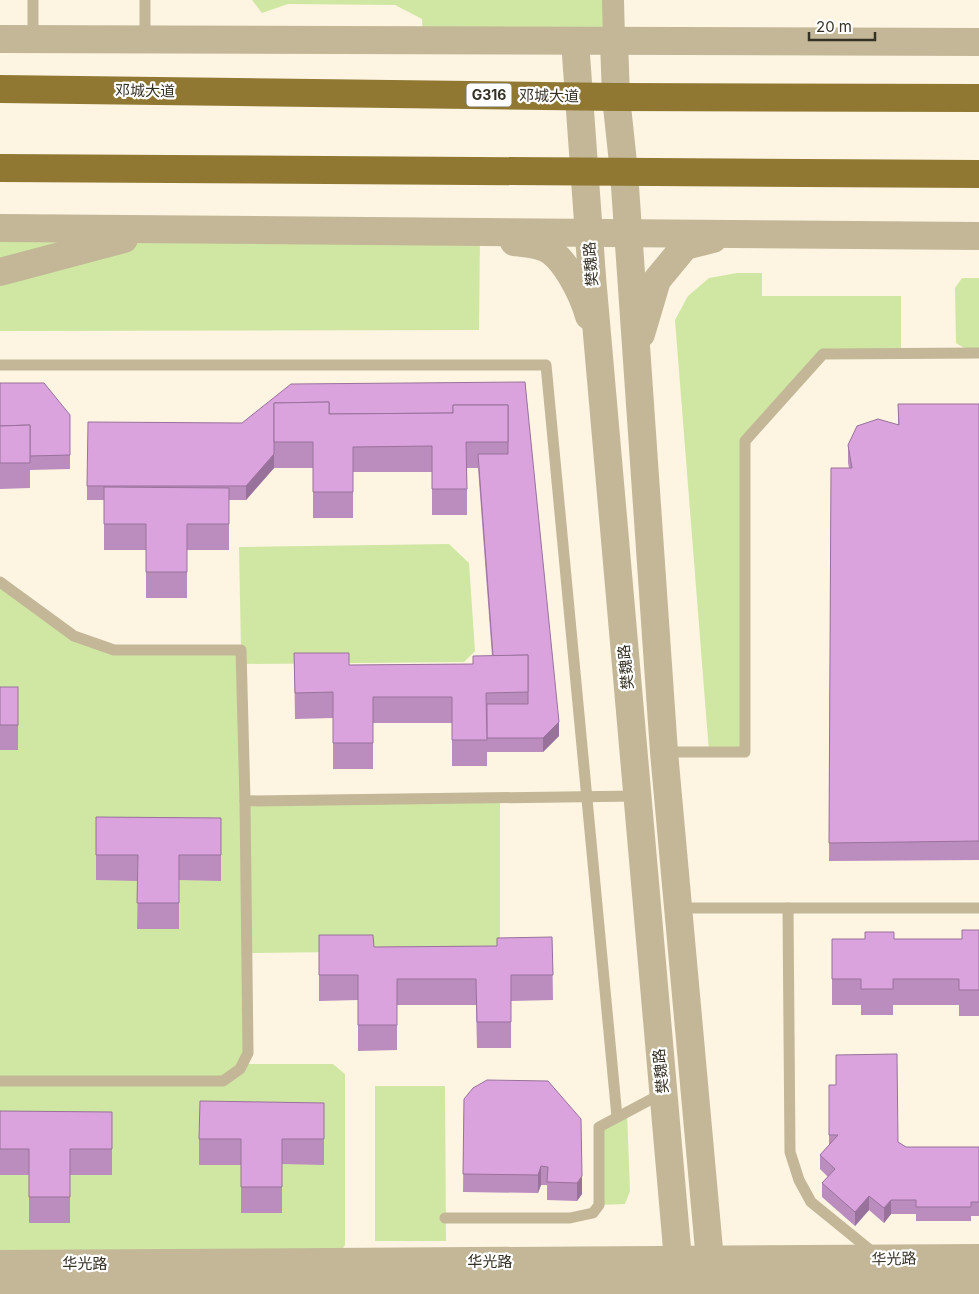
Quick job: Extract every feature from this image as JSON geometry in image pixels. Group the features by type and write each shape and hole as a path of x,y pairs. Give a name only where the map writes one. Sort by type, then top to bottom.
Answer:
{"highway":[{"name":"邓城大道","path":"0,89 579,97 979,98"},
{"path":"0,168 979,174"}],"street":[{"path":"613,0 614,41"},
{"path":"0,40 979,42"},
{"name":"樊魏路","path":"575,41 598,349 680,1281"},
{"name":"樊魏路","path":"614,41 616,97 624,172 664,752 712,1281"},
{"path":"0,228 979,236"},
{"path":"0,272 159,230"},
{"path":"458,232 544,247 561,261 585,302 598,349"},
{"path":"636,352 657,280 685,246 734,234"},
{"path":"706,1213 730,1247 758,1260"},
{"path":"637,1261 661,1244 674,1216"},
{"name":"华光路","path":"712,1281 758,1260 979,1258"},
{"name":"华光路","path":"0,1264 637,1261 680,1281"},
{"name":"华光路","path":"0,1290 650,1291 680,1281 712,1281 746,1290 979,1285"}],"lane":[{"path":"33,0 33,40"},
{"path":"145,0 145,40"},
{"path":"664,752 745,752 745,441 823,354 979,353"},
{"path":"0,365 546,365 617,1117"},
{"path":"0,582 74,636 114,650 241,650 248,1053 240,1069 223,1081 0,1081"},
{"path":"245,801 637,796"},
{"path":"679,908 979,908"},
{"path":"788,908 790,1152 799,1180 811,1202 881,1259"},
{"path":"445,1218 570,1218 594,1213 599,1205 599,1127 663,1093"}],"green space":[{"path":"252,0 613,0 614,41 423,41 422,19 395,5 288,4 262,13"},
{"path":"0,228 480,236 479,330 0,331"},
{"path":"737,273 762,273 762,296 901,296 901,353 823,354 745,441 745,752 709,752 675,320 688,296 709,278"},
{"path":"962,278 979,278 979,348 964,348 956,343 955,288"},
{"path":"449,544 469,563 475,651 464,662 242,664 245,801 500,797 500,950 247,953 243,1064 333,1064 345,1074 345,1245 333,1263 0,1264 0,582 74,636 114,650 241,649 239,547"},
{"path":"375,1086 445,1086 446,1241 375,1241"},
{"path":"627,1112 630,1191 625,1204 599,1205 599,1127"}],"building":[{"path":"525,382 559,722 543,738 487,738 487,704 528,704 528,655 493,656 478,454 508,454 508,405 453,405 453,413 329,414 329,402 274,403 274,454 246,486 87,486 88,422 242,423 291,384"},
{"path":"0,383 44,383 70,415 70,455 30,456 30,425 0,426"},
{"path":"329,402 329,414 453,413 453,405 508,405 508,442 466,442 467,489 432,489 432,446 353,447 353,492 313,492 313,442 274,442 274,403"},
{"path":"898,404 979,404 979,841 829,843 831,468 852,468 848,445 857,426 878,419 899,425"},
{"path":"30,425 30,463 0,463 0,426"},
{"path":"104,487 229,488 229,524 187,524 187,572 146,572 146,524 104,524"},
{"path":"294,653 349,653 349,665 473,664 473,656 528,655 528,692 486,693 487,740 452,740 452,697 373,697 373,743 333,743 333,692 295,693"},
{"path":"0,687 18,687 18,725 0,725"},
{"path":"96,817 221,818 221,855 179,855 179,903 137,903 138,855 96,855"},
{"path":"962,930 979,930 979,990 959,990 959,979 893,979 893,989 861,989 861,979 832,979 832,939 865,939 865,932 894,932 894,939 962,939"},
{"path":"319,935 373,935 374,947 497,946 497,938 552,937 553,975 511,975 511,1022 477,1022 476,979 397,979 397,1025 358,1025 358,975 319,975"},
{"path":"897,1054 898,1142 906,1147 979,1147 979,1202 971,1202 971,1207 916,1207 916,1200 891,1200 884,1208 869,1196 855,1212 822,1183 835,1169 820,1155 838,1135 829,1135 829,1085 836,1085 836,1055"},
{"path":"487,1080 548,1081 581,1119 582,1176 577,1183 547,1182 548,1167 541,1166 538,1175 463,1174 464,1099 473,1088"},
{"path":"200,1101 324,1103 324,1139 282,1139 282,1187 241,1187 241,1139 199,1139"},
{"path":"0,1111 112,1112 112,1149 70,1149 70,1197 29,1197 29,1149 0,1149"}]}
